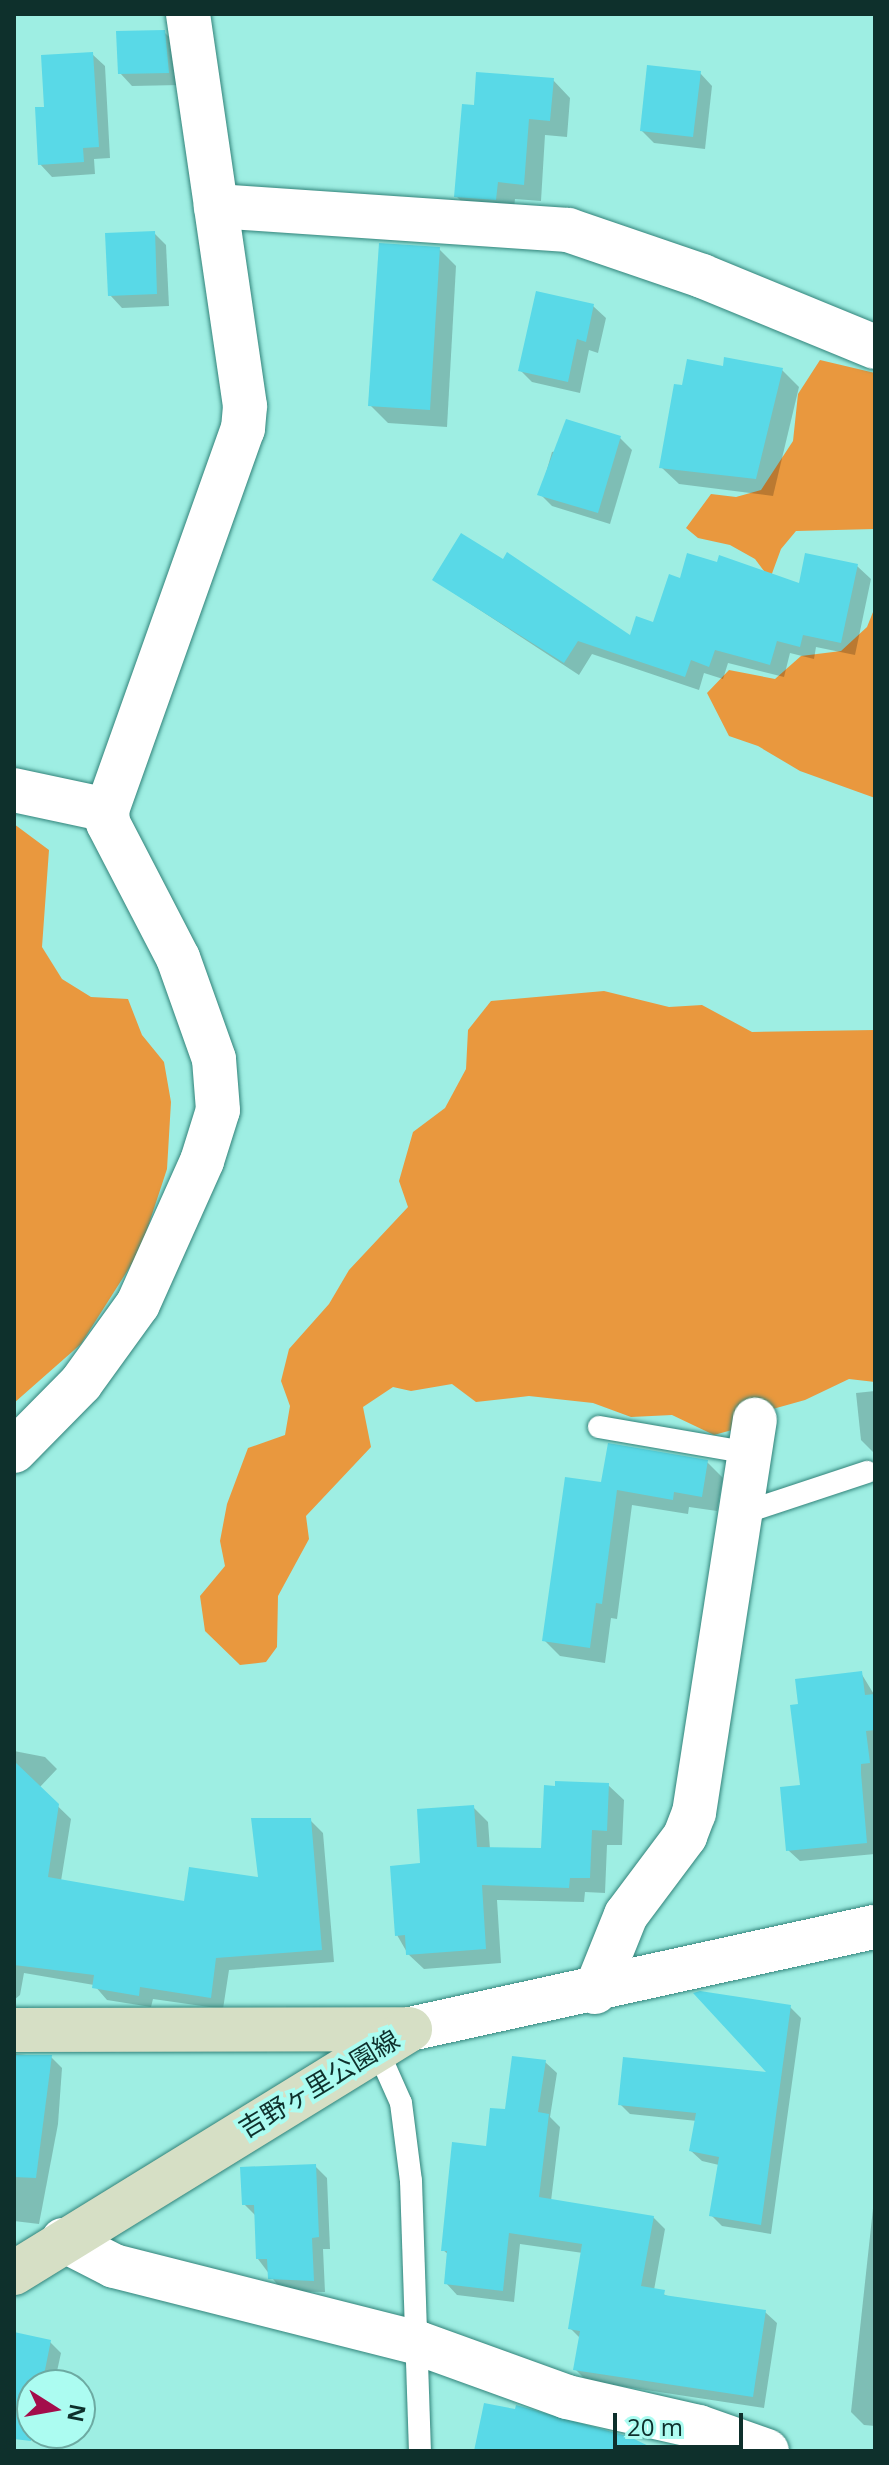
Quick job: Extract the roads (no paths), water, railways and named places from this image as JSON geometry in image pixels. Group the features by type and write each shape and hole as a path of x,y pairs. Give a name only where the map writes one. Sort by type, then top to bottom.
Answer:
{"main road":[{"name":"吉野ヶ里公園線","path":"14,2030 393,2039"},
{"name":"吉野ヶ里公園線","path":"14,2273 393,2039"}],"street":[{"path":"14,1451 81,1383 138,1304 202,1161 218,1110 214,1059 178,958 108,823 107,810 243,429 245,406 188,14"},
{"path":"216,206 568,230 702,276 875,347"},
{"path":"14,790 107,810"},
{"path":"595,1992 626,1915 685,1836 694,1813 752,1436"},
{"path":"393,2039 875,1927"},
{"path":"63,2240 114,2266 418,2343 567,2397 699,2427 767,2451"}],"lane":[{"path":"599,1427 752,1436"},
{"path":"740,1514 867,1472"},
{"path":"393,2039 411,2181 420,2451"}]}
